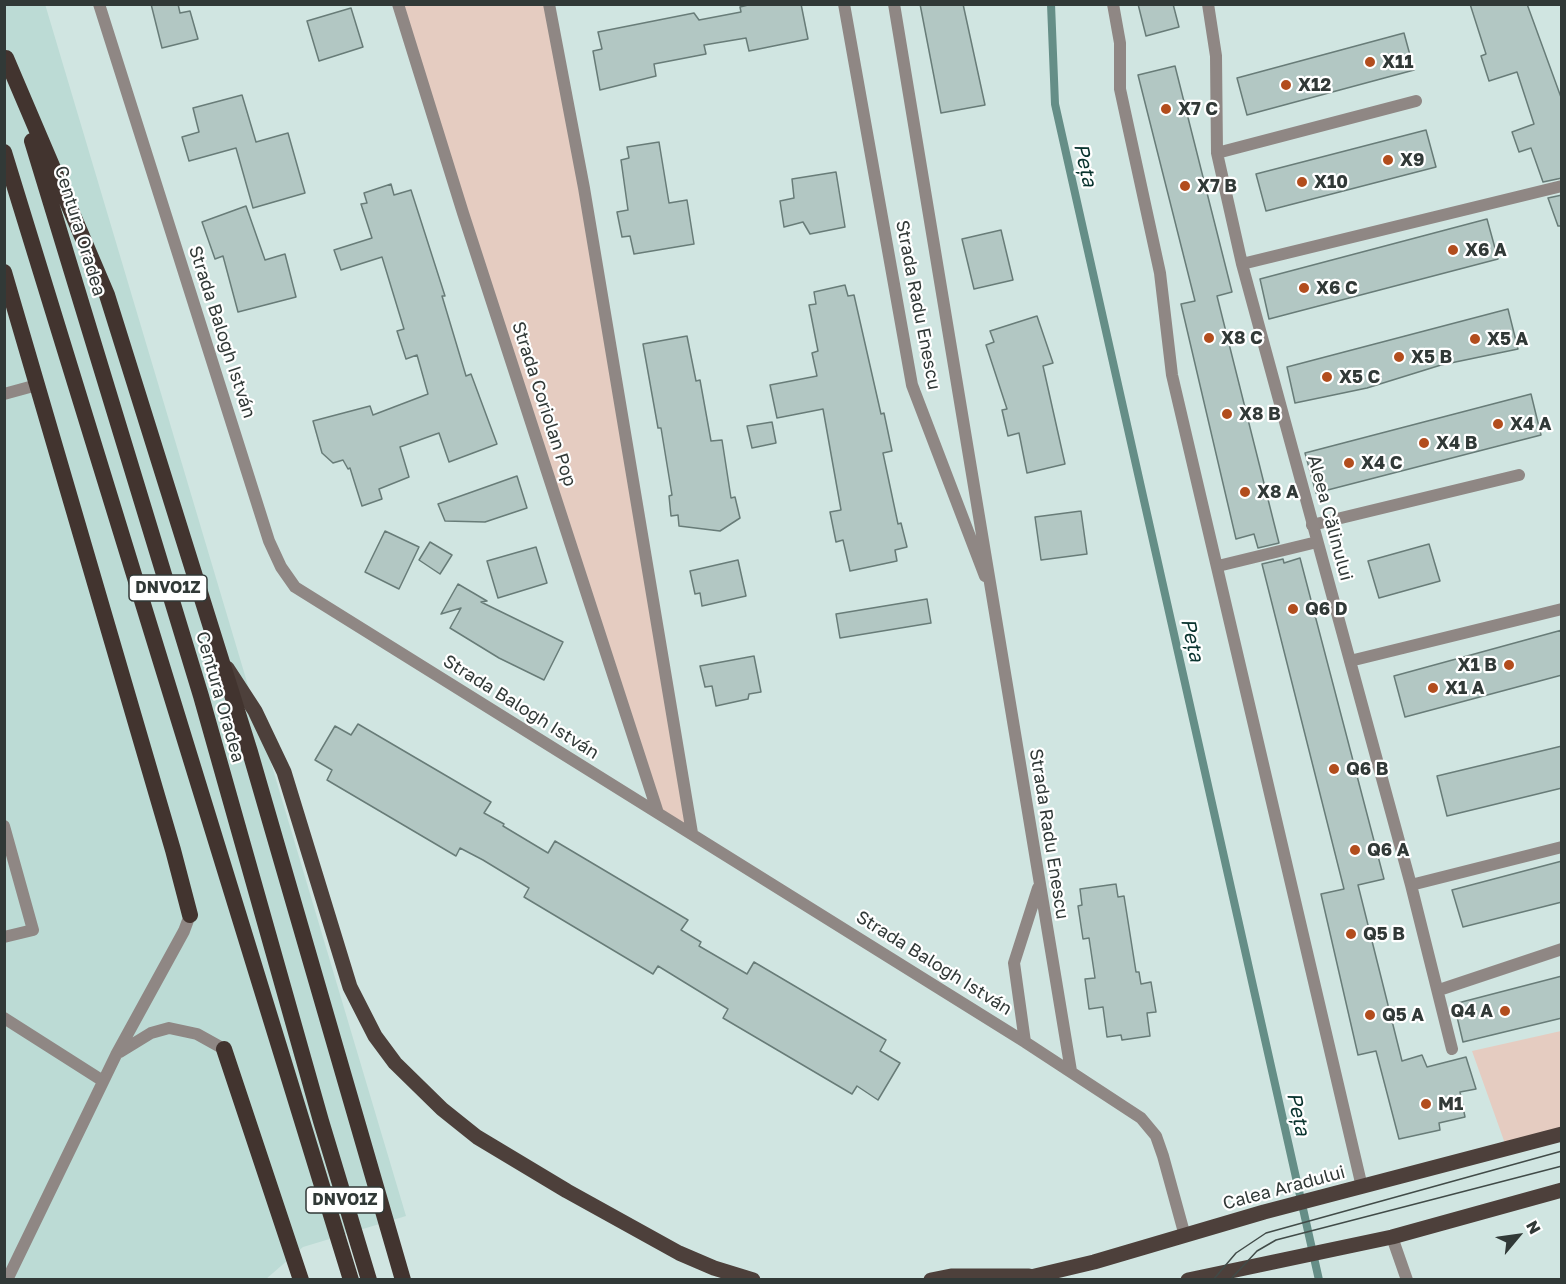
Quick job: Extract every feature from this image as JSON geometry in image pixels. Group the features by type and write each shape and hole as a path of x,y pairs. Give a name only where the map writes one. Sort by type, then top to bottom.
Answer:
{"highway":[{"path":"5,55 107,295 221,657 403,1280"},
{"name":"Centura Oradea","path":"5,55 201,696 313,1124 351,1280"},
{"name":"Centura Oradea","path":"4,152 313,1124 369,1280"},
{"path":"4,272 190,915"},
{"path":"224,1049 300,1280"}],"main road":[{"path":"221,657 255,711 284,772 346,976 370,1029 395,1063 442,1110 497,1149 679,1253 714,1268 753,1280"},
{"name":"Calea Aradului","path":"1018,1280 1094,1262 1264,1212 1562,1134"},
{"path":"1188,1280 1392,1237 1562,1190"},
{"path":"931,1280 951,1276 1035,1275"}],"street":[{"name":"Strada Balogh István","path":"99,4 269,541 281,567 295,587 321,606 692,833 1025,1042 1141,1118 1156,1136 1185,1236"},
{"name":"Strada Coriolan Pop","path":"398,4 466,224 658,813"},
{"path":"549,4 584,188 692,833"},
{"name":"Strada Radu Enescu","path":"844,4 912,385 995,602"},
{"name":"Strada Radu Enescu","path":"894,4 1071,1071"},
{"path":"1113,4 1120,43 1120,89 1161,273 1172,375 1218,566 1354,1189"},
{"name":"Aleea Călinului","path":"1208,4 1216,56 1217,153 1242,264 1411,885 1452,1049"},
{"path":"1217,153 1416,101"},
{"path":"1242,264 1562,186"},
{"path":"4,394 37,385"},
{"path":"1312,525 1519,476"},
{"path":"1218,566 1317,542"},
{"path":"1350,661 1562,609"},
{"path":"4,826 33,930 4,937"},
{"path":"1411,885 1562,847"},
{"path":"1025,1042 1014,963 1039,886"},
{"path":"6,1279 116,1055 184,931 190,915"},
{"path":"1439,990 1562,949"},
{"path":"4,1018 103,1081"},
{"path":"116,1055 151,1033 170,1028 197,1034 224,1049"},
{"path":"1392,1237 1407,1280"}],"shaded area":[{"path":"45,4 406,1216 303,1247 266,1279 5,1280 4,5"},
{"path":"398,5 549,5 692,833 658,813"},
{"path":"1561,1031 1561,1136 1508,1152 1472,1051"}],"building":[{"path":"151,4 178,4 180,13 190,11 198,39 162,48"},
{"path":"752,4 801,4 808,39 749,51 746,38 704,45 706,54 654,64 656,76 600,90 593,51 602,49 598,32 694,13 699,20 741,12 740,7"},
{"path":"920,4 963,4 985,105 941,113"},
{"path":"1138,4 1173,4 1179,27 1146,36"},
{"path":"1470,4 1527,4 1562,100 1562,178 1543,182 1531,148 1519,152 1512,132 1534,124 1517,72 1489,81 1481,56 1486,54"},
{"path":"351,8 363,47 319,61 307,21"},
{"path":"1404,33 1414,70 1247,115 1237,78"},
{"path":"1175,66 1232,292 1217,296 1279,543 1258,548 1254,534 1236,539 1181,304 1195,301 1138,75"},
{"path":"242,95 256,142 288,133 305,193 253,208 236,148 189,161 182,137 199,132 193,108"},
{"path":"1426,130 1436,167 1266,211 1256,174"},
{"path":"659,142 669,203 687,200 694,244 634,254 630,236 622,237 617,212 628,210 621,160 629,158 627,147"},
{"path":"836,172 845,227 810,234 803,222 784,227 780,201 794,198 792,179"},
{"path":"391,184 394,195 411,190 445,296 442,296 466,376 471,374 497,444 449,462 439,433 400,447 409,477 379,489 382,499 362,506 350,468 348,469 343,460 333,463 322,453 313,421 370,406 373,415 428,394 417,355 406,359 397,331 404,329 382,257 341,270 334,250 372,238 361,204 367,203 364,193"},
{"path":"1562,195 1562,226 1558,226 1548,198"},
{"path":"246,206 265,260 285,254 296,297 238,312 223,256 215,259 202,222"},
{"path":"1487,219 1498,259 1269,319 1260,279"},
{"path":"1001,230 1013,280 974,289 962,239"},
{"path":"845,285 848,296 854,295 881,414 884,413 892,451 883,453 898,524 901,523 907,547 895,550 897,561 850,571 843,540 836,542 830,512 841,510 823,409 777,418 770,385 817,376 812,353 818,351 809,305 816,304 814,292"},
{"path":"1508,309 1518,349 1441,365 1367,388 1295,403 1287,367"},
{"path":"1037,316 1053,363 1043,366 1065,464 1027,473 1019,433 1008,436 1002,410 1007,409 986,345 994,342 990,331"},
{"path":"687,336 696,381 700,380 711,441 722,440 731,498 735,497 740,518 720,531 679,526 678,515 671,516 669,496 672,495 661,428 658,428 643,344"},
{"path":"1531,394 1541,435 1316,493 1305,453"},
{"path":"772,422 776,443 752,448 747,426"},
{"path":"517,476 527,508 485,522 445,521 438,504"},
{"path":"1081,511 1087,554 1041,560 1035,517"},
{"path":"385,531 419,547 399,589 365,572"},
{"path":"430,542 452,555 440,574 419,560"},
{"path":"1429,544 1440,581 1379,598 1368,561"},
{"path":"536,547 547,583 498,598 487,561"},
{"path":"1300,558 1384,879 1358,885 1402,1061 1422,1055 1427,1067 1466,1057 1476,1089 1460,1092 1465,1117 1439,1123 1440,1130 1399,1139 1376,1051 1358,1055 1321,894 1344,889 1262,564 1283,559 1284,563"},
{"path":"738,560 746,596 702,606 700,593 695,594 690,571"},
{"path":"458,584 487,601 481,602 563,642 544,680 499,658 450,628 461,608 441,614"},
{"path":"927,599 931,623 840,638 836,614"},
{"path":"1562,630 1562,675 1405,717 1394,676"},
{"path":"754,656 761,692 749,694 748,699 716,706 712,686 705,687 700,666"},
{"path":"358,724 491,802 484,813 548,853 555,841 688,920 681,930 701,942 699,946 747,974 754,962 886,1040 880,1051 900,1063 878,1100 857,1086 852,1094 723,1018 728,1009 658,966 653,974 524,897 529,888 483,860 460,848 456,856 327,780 332,770 315,760 335,726 351,735"},
{"path":"1562,746 1562,788 1447,816 1437,776"},
{"path":"1562,861 1562,902 1463,927 1452,890"},
{"path":"1116,884 1118,897 1124,896 1136,972 1139,972 1141,984 1151,982 1156,1012 1147,1013 1150,1036 1122,1040 1121,1035 1107,1037 1103,1007 1089,1009 1085,979 1095,978 1089,938 1083,939 1078,906 1082,905 1080,889"},
{"name":"Q4 A","path":"1562,976 1562,1018 1463,1042 1454,1004"}],"waterway":[{"name":"Peța","path":"1051,4 1055,104 1319,1280"}],"tram line":[{"path":"1213,1280 1236,1253 1266,1233 1562,1151"},
{"path":"1230,1280 1257,1251 1276,1240 1562,1166"}],"place":[{"name":"X11","path":"1370,62"},
{"name":"X12","path":"1286,85"},
{"name":"X7 C","path":"1166,109"},
{"name":"X9","path":"1388,160"},
{"name":"X10","path":"1302,182"},
{"name":"X7 B","path":"1185,186"},
{"name":"X6 A","path":"1453,250"},
{"name":"X6 C","path":"1304,288"},
{"name":"X8 C","path":"1209,338"},
{"name":"X5 A","path":"1475,339"},
{"name":"X5 B","path":"1399,357"},
{"name":"X5 C","path":"1327,377"},
{"name":"X8 B","path":"1227,414"},
{"name":"X4 A","path":"1498,424"},
{"name":"X4 B","path":"1424,443"},
{"name":"X4 C","path":"1349,463"},
{"name":"X8 A","path":"1245,492"},
{"name":"Q6 D","path":"1293,609"},
{"name":"X1 B","path":"1509,665"},
{"name":"X1 A","path":"1433,688"},
{"name":"Q6 B","path":"1334,769"},
{"name":"Q6 A","path":"1355,850"},
{"name":"Q5 B","path":"1351,934"},
{"name":"Q4 A","path":"1505,1011"},
{"name":"Q5 A","path":"1370,1015"},
{"name":"M1","path":"1426,1104"}]}
